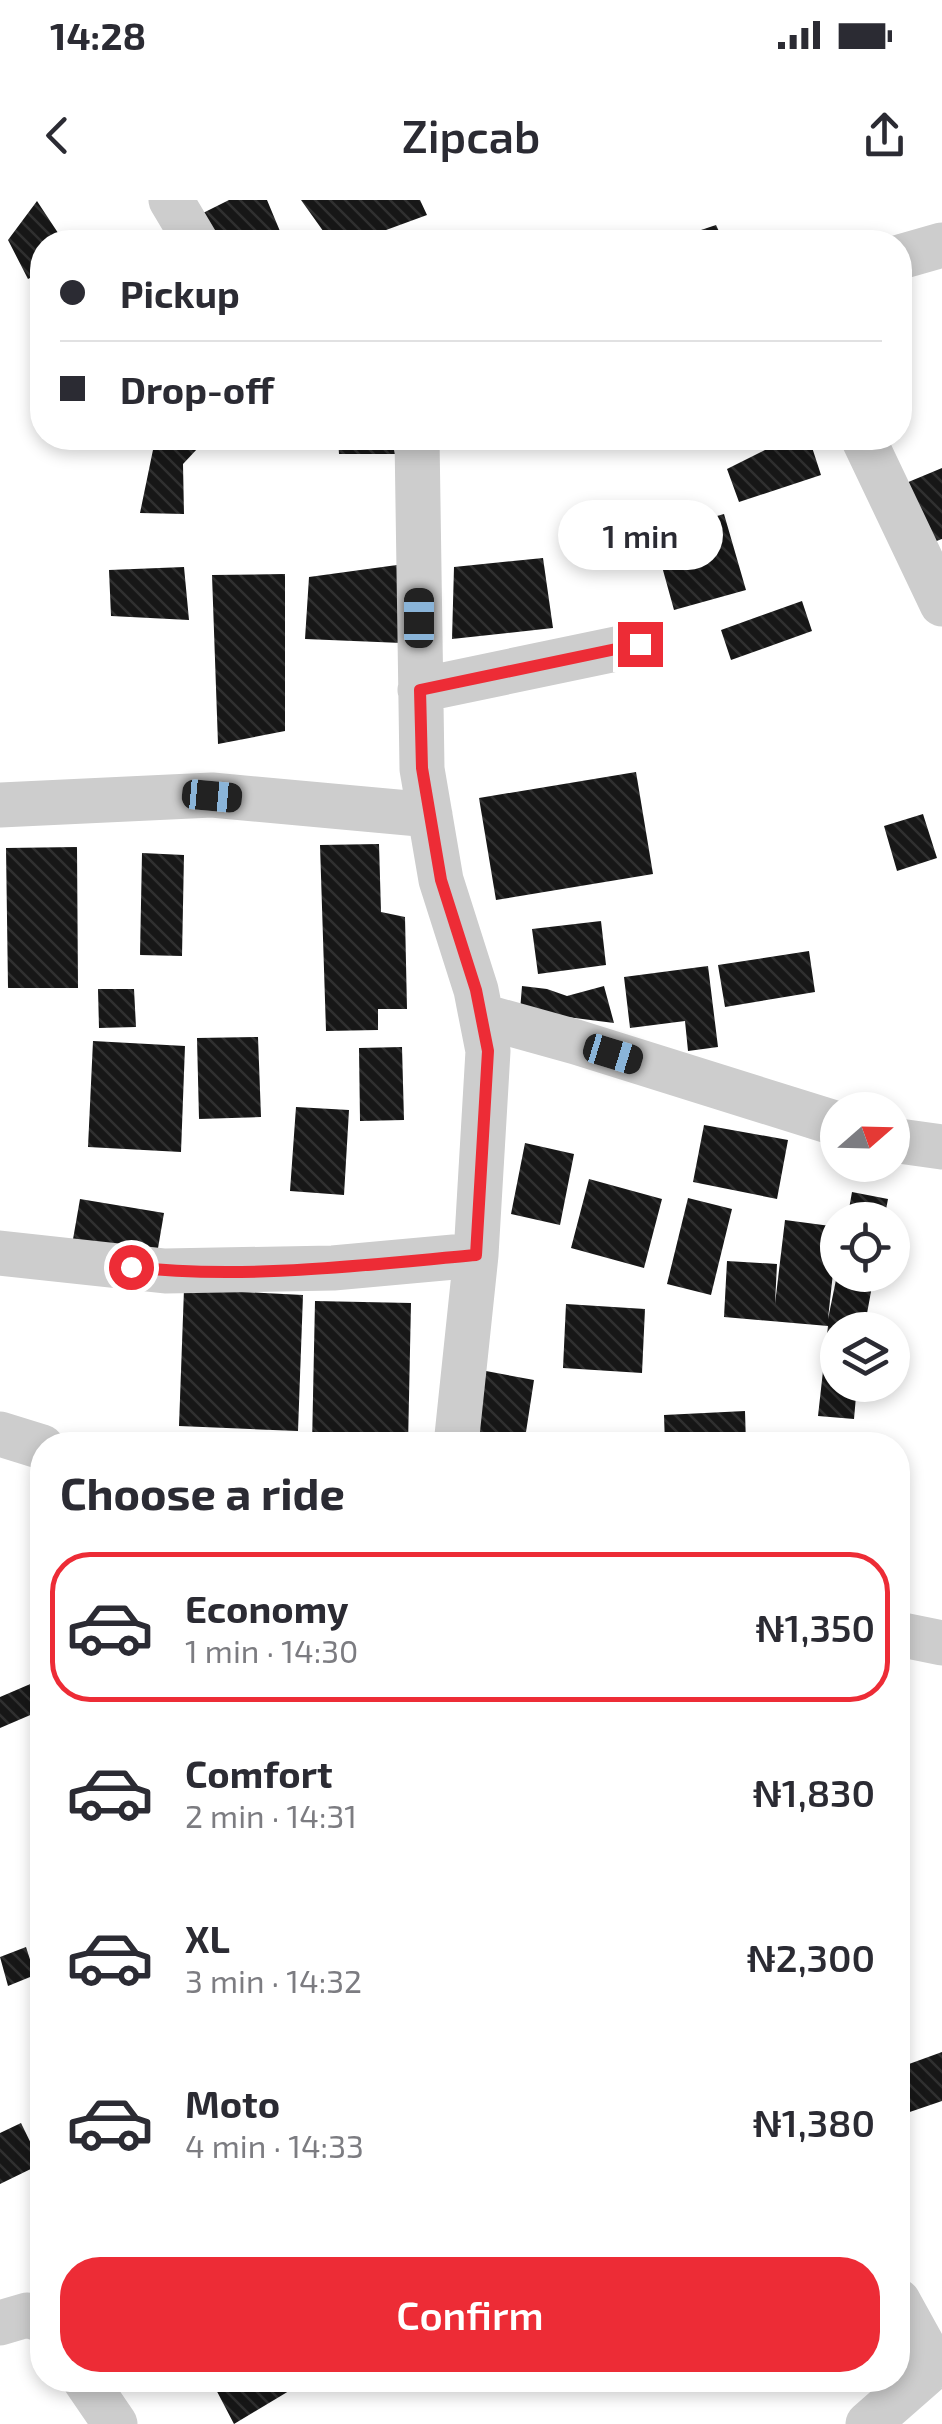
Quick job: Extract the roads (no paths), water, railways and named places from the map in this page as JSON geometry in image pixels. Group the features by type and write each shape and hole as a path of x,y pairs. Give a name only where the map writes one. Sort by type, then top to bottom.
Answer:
{"street":[{"path":"171,200 189,230"},
{"path":"912,254 942,245"},
{"path":"417,450 422,768 441,880 482,1016 488,1051 476,1255 457,1432"},
{"path":"870,450 942,604"},
{"path":"420,690 640,644"},
{"path":"0,805 212,796 430,815"},
{"path":"482,1016 820,1118"},
{"path":"910,1142 942,1146"},
{"path":"0,1253 165,1271 334,1268 476,1255"},
{"path":"0,1434 30,1443"},
{"path":"910,1636 942,1643"},
{"path":"0,2323 30,2316"},
{"path":"910,2320 938,2365 910,2389"},
{"path":"94,2392 115,2424"},
{"path":"868,2424 906,2392"}]}
